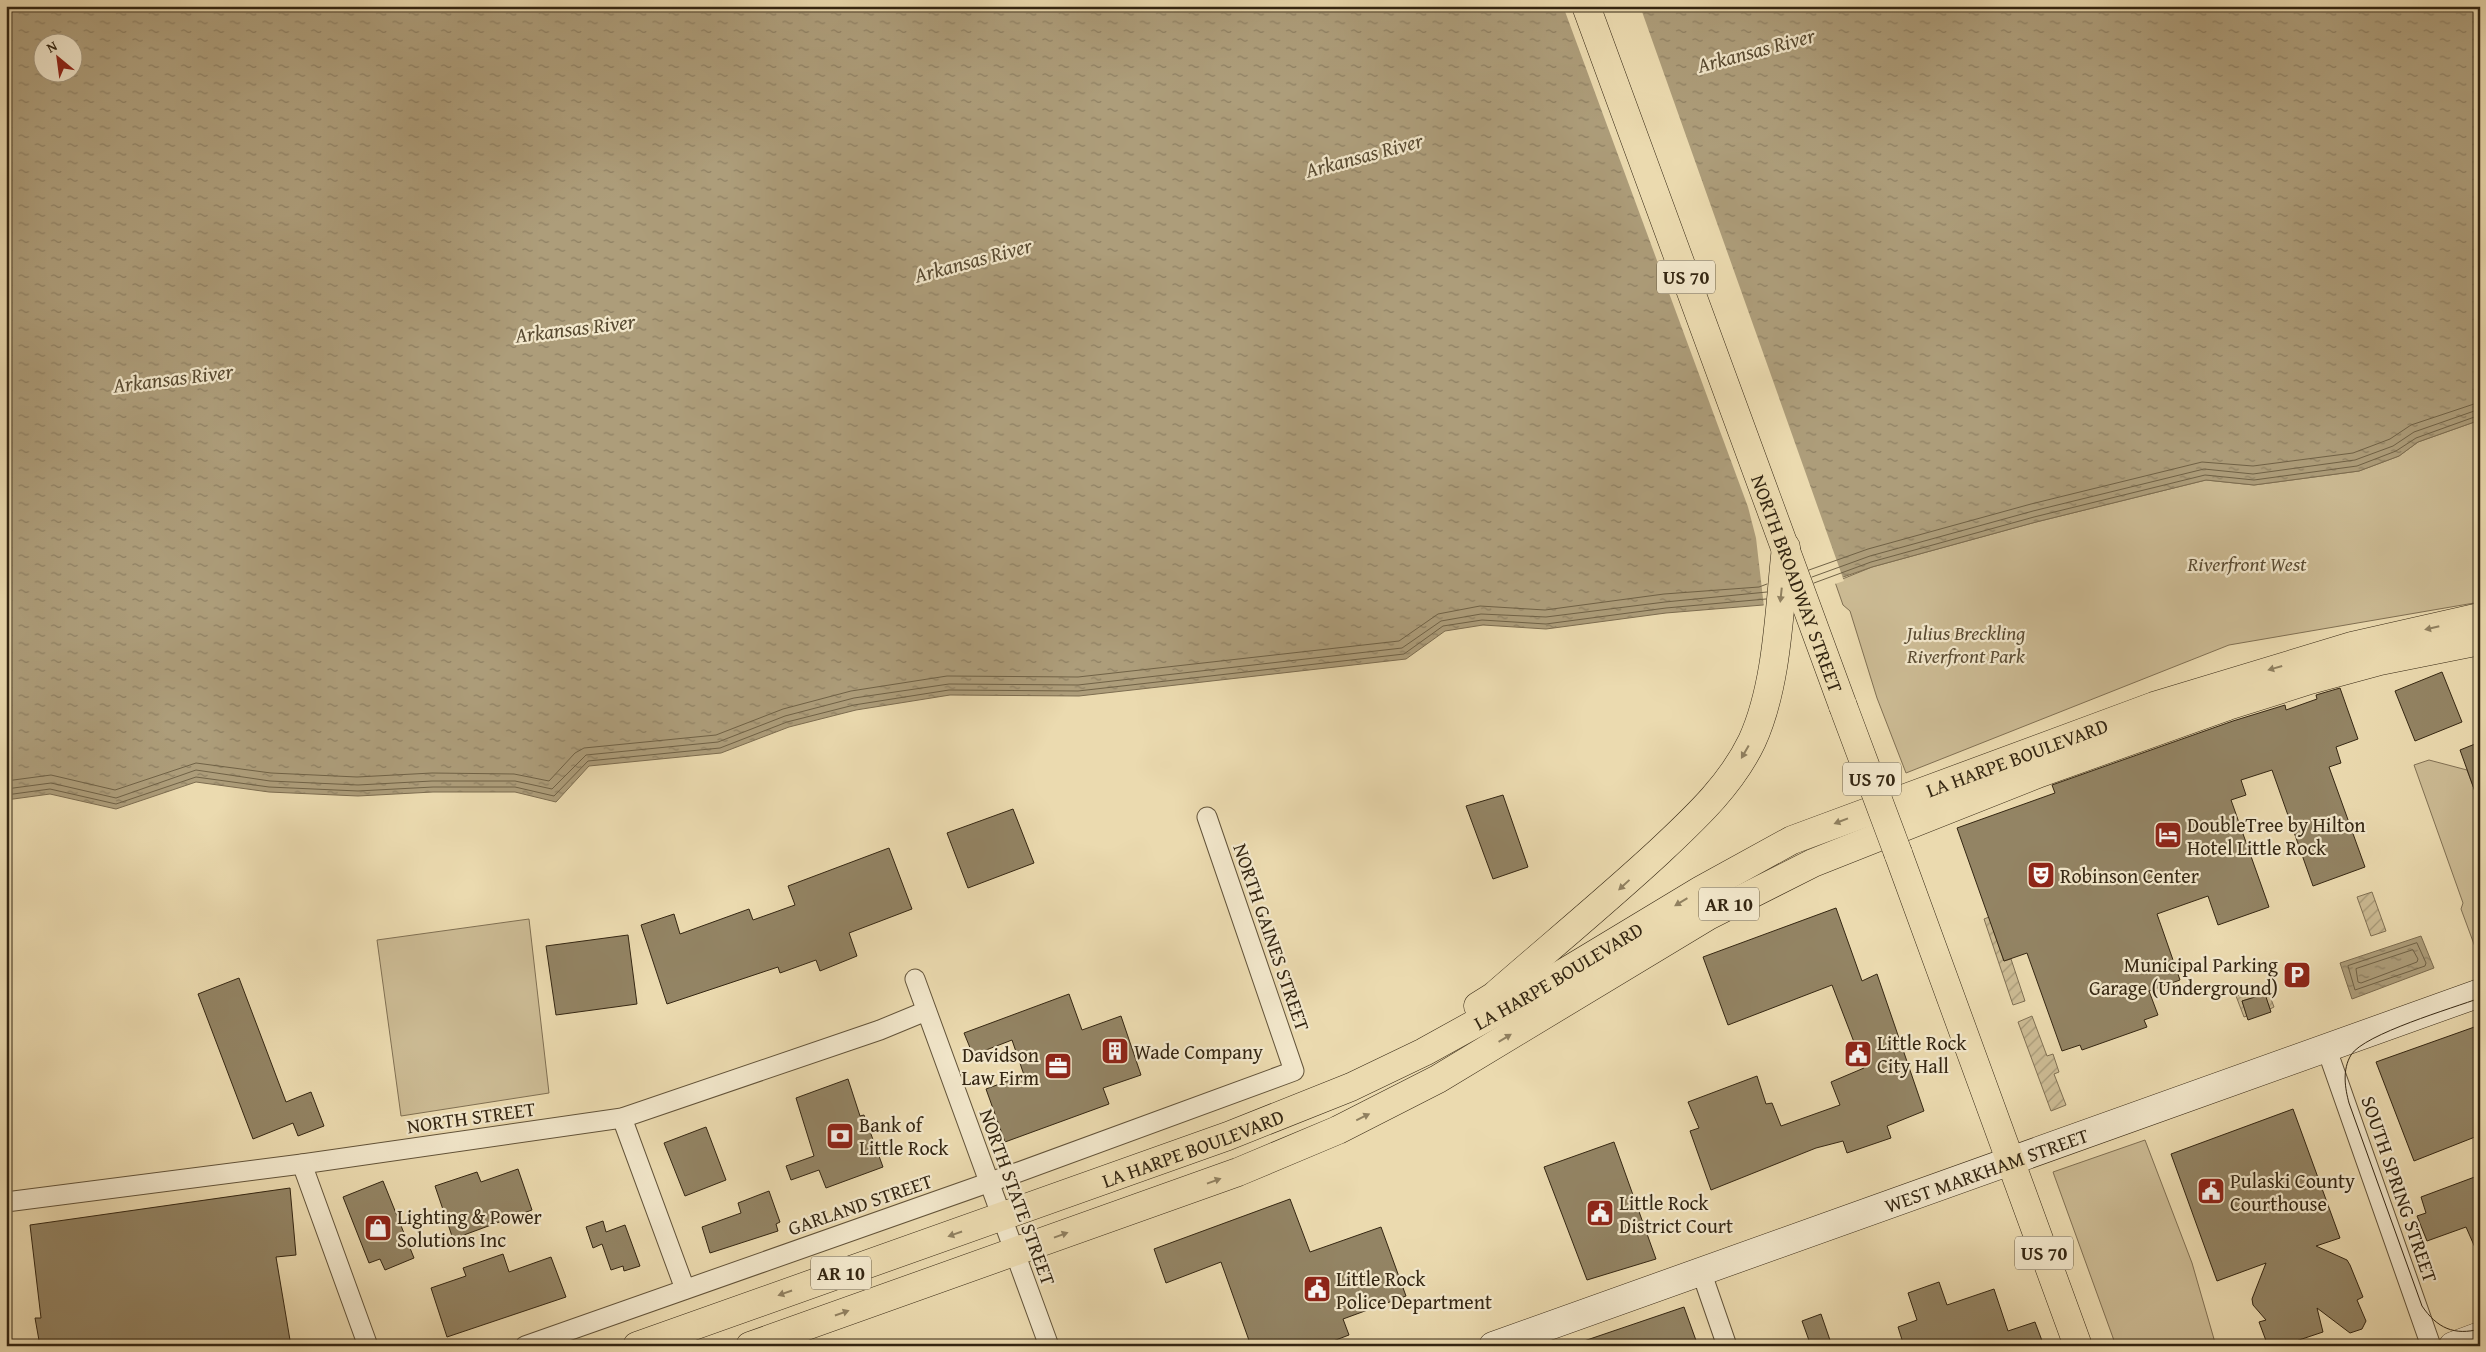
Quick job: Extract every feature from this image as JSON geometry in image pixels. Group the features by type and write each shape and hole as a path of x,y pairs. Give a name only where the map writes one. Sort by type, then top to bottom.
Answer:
{"main road":[{"name":"NORTH BROADWAY STREET","path":"1586,6 2010,1160"},
{"path":"1228,1136 1336,1076 1403,1046 1494,996 1628,880 1700,813 1730,778 1752,740 1767,696 1786,547"},
{"name":"LA HARPE BOULEVARD","path":"637,1346 1228,1136 1351,1086 1424,1052 1527,995 1749,862 1792,840 2154,706 2253,674 2352,646 2480,618"},
{"name":"LA HARPE BOULEVARD","path":"750,1346 1238,1172 1338,1130 1438,1078 1718,911 1813,863 2040,773 2228,706 2310,680 2380,661 2480,642"},
{"name":"US 70","path":"2010,1160 2078,1346"}],"street":[{"name":"NORTH GAINES STREET","path":"1208,817 1294,1071"},
{"name":"NORTH STATE STREET","path":"916,979 1001,1218 1049,1346"},
{"name":"WEST MARKHAM STREET","path":"1493,1346 2480,993"},
{"name":"NORTH STREET","path":"6,1202 302,1164 622,1118 880,1030 926,1011"},
{"name":"SOUTH SPRING STREET","path":"2326,1048 2431,1346"},
{"name":"GARLAND STREET","path":"524,1346 988,1182 1294,1071"},
{"path":"622,1118 685,1290"},
{"path":"302,1164 368,1346"},
{"path":"1701,1271 1727,1346"},
{"path":"2452,1346 2480,1336"}],"green space":[{"name":"Julius Breckling Riverfront Park","path":"2480,420 2480,602 2229,645 1906,773 1877,698 1850,611 1843,605 1835,582 1872,567 2036,522 2206,480 2254,485 2359,471 2399,456 2418,442"},
{"path":"2429,760 2467,770 2480,805 2480,954 2478,955 2461,909 2463,903 2414,765"},
{"path":"2372,892 2386,931 2371,936 2357,897"},
{"path":"1989,917 2004,961 2011,959 2025,1001 2013,1005 1984,919"},
{"path":"529,919 549,1093 401,1116 377,940"},
{"path":"2266,986 2274,1007 2270,1009 2264,994 2242,1001 2247,1016 2244,1017 2236,996"},
{"path":"2032,1016 2047,1056 2053,1054 2059,1072 2054,1074 2066,1105 2051,1111 2018,1022"},
{"path":"2145,1140 2192,1263 2216,1346 2116,1346 2053,1172"}],"water":[{"name":"Arkansas River","path":"6,6 2480,6 2480,420 2418,442 2399,456 2359,471 2254,485 2206,480 2036,522 1872,567 1763,605 1666,613 1546,629 1483,625 1445,631 1406,659 1079,696 950,695 856,710 789,727 721,753 589,766 556,802 515,792 433,792 358,796 269,792 196,782 116,809 50,794 6,800"},
{"path":"2421,936 2434,968 2352,999 2340,963"}],"pier":[{"path":"1563,6 1640,6 1844,581 1764,607 1756,538 1748,507"}],"building":[{"path":"2442,672 2462,722 2415,741 2395,691"},
{"path":"2340,688 2358,739 2336,747 2341,763 2329,767 2365,867 2313,886 2272,770 2241,780 2246,795 2231,800 2269,907 2218,925 2208,896 2157,914 2180,980 2149,991 2158,1015 2144,1020 2147,1027 2082,1050 2080,1045 2062,1051 2027,953 2004,961 1957,828 2055,793 2052,785 2233,721 2285,705 2286,710 2317,699 2316,695"},
{"path":"2480,742 2480,799 2478,800 2460,750"},
{"path":"1503,795 1528,867 1493,879 1466,806"},
{"path":"1013,809 1034,863 968,888 947,833"},
{"path":"889,848 912,909 849,933 857,956 820,971 816,960 780,973 778,967 667,1004 641,925 674,914 680,934 749,909 753,920 795,905 788,886"},
{"path":"1836,908 1862,981 1877,974 1924,1111 1887,1126 1891,1138 1847,1153 1843,1141 1816,1148 1711,1190 1690,1131 1699,1128 1688,1102 1757,1076 1766,1104 1772,1103 1781,1126 1840,1105 1831,1082 1864,1068 1832,985 1728,1025 1703,957"},
{"path":"628,935 637,1004 556,1015 546,946"},
{"path":"239,978 286,1102 311,1092 324,1126 298,1136 293,1123 253,1139 198,994"},
{"name":"Davidson Law Firm","path":"1069,994 1082,1030 1121,1016 1141,1075 1103,1088 1109,1104 1005,1142 986,1089 1024,1075 1012,1040 973,1055 964,1033"},
{"path":"2265,994 2271,1012 2248,1020 2242,1001"},
{"path":"2480,1025 2480,1135 2414,1161 2376,1062"},
{"name":"Bank of Little Rock","path":"848,1079 860,1116 864,1115 883,1167 826,1188 819,1170 791,1180 786,1166 814,1156 796,1098"},
{"name":"Pulaski County Courthouse","path":"2293,1109 2340,1238 2316,1246 2347,1260 2363,1297 2357,1300 2366,1321 2362,1329 2350,1333 2317,1308 2323,1332 2281,1346 2268,1346 2259,1322 2266,1320 2253,1305 2252,1299 2266,1263 2217,1281 2171,1154"},
{"path":"706,1127 726,1180 685,1196 664,1143"},
{"name":"Little Rock District Court","path":"1614,1142 1656,1259 1587,1280 1544,1167"},
{"path":"518,1169 532,1210 453,1239 435,1186 477,1172 481,1182"},
{"path":"2480,1175 2480,1259 2466,1227 2427,1241 2417,1216 2426,1213 2421,1197"},
{"name":"Lighting & Power Solutions Inc","path":"383,1181 414,1258 385,1270 380,1259 369,1263 343,1197"},
{"path":"290,1188 296,1255 276,1257 291,1346 40,1346 35,1318 41,1318 30,1225"},
{"path":"769,1191 780,1222 776,1224 778,1231 710,1253 702,1227 741,1213 738,1203"},
{"name":"Little Rock Police Department","path":"1290,1199 1310,1252 1381,1227 1406,1296 1343,1319 1349,1335 1320,1346 1251,1346 1221,1262 1166,1283 1154,1249"},
{"path":"603,1221 606,1232 625,1225 640,1266 624,1271 623,1266 611,1270 602,1244 593,1248 586,1227"},
{"path":"503,1254 509,1272 551,1257 566,1297 447,1337 431,1288 466,1276 463,1268"},
{"path":"1939,1282 1947,1305 1994,1289 2008,1331 2035,1322 2044,1346 1904,1346 1898,1327 1917,1320 1908,1293"},
{"path":"1684,1307 1698,1346 1578,1346 1578,1343"},
{"path":"1821,1314 1832,1346 1811,1346 1802,1321"}],"tram line":[{"path":"2480,998 2390,1030 2359,1047 2348,1061 2345,1079 2349,1103 2422,1306 2440,1325 2454,1331 2480,1329"}],"place":[{"name":"DoubleTree by Hilton Hotel Little Rock","path":"2168,835"},
{"name":"Robinson Center","path":"2041,875"},
{"name":"Municipal Parking Garage (Underground)","path":"2297,975"},
{"name":"Wade Company","path":"1115,1051"},
{"name":"Little Rock City Hall","path":"1858,1054"},
{"name":"Davidson Law Firm","path":"1058,1066"},
{"name":"Bank of Little Rock","path":"840,1136"},
{"name":"Pulaski County Courthouse","path":"2211,1191"},
{"name":"Little Rock District Court","path":"1600,1213"},
{"name":"Lighting & Power Solutions Inc","path":"378,1228"},
{"name":"Little Rock Police Department","path":"1317,1289"}],"park label":[{"name":"Riverfront West","path":"2247,563"}]}
